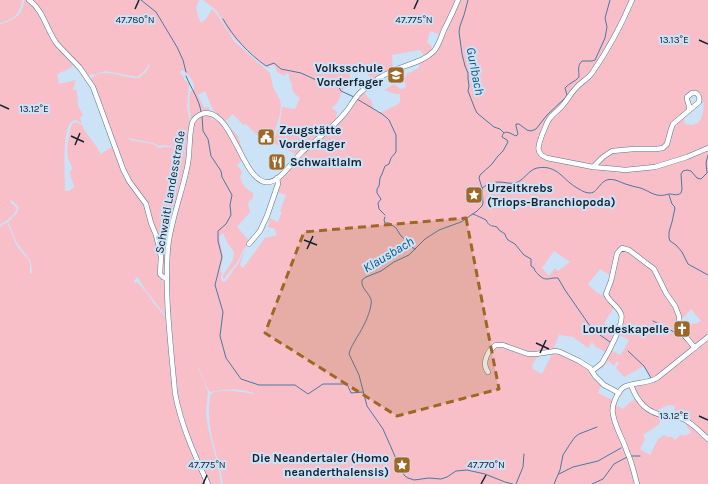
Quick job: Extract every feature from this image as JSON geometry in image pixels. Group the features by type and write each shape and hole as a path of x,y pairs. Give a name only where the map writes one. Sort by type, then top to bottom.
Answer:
{"street":[{"path":"29,0 40,10 55,42 80,68 92,87 125,174 146,204 161,257 160,274 167,279"},
{"path":"249,244 260,232 267,216 278,184 277,178 287,170 302,152 337,123 361,92 390,72 415,63 426,57 436,48 458,0"},
{"path":"632,0 609,47 591,74 577,86 562,107 549,120 539,142 541,154 543,156 593,167 616,170 649,168 673,162 708,148"},
{"path":"593,167 608,153 615,150 663,148 667,144 673,124 689,110"},
{"name":"Schwaitl Landesstraße","path":"208,484 190,445 178,408 175,393 167,279 171,233 188,164 192,127 195,118 201,114 214,114 218,117 234,140 249,168 260,180 267,182 277,178"},
{"path":"592,371 599,366 605,358 622,321 621,313 607,298 606,294 617,254 622,248 629,250 654,269 663,288 675,306 680,330 695,348"},
{"path":"637,484 632,464 613,416 613,406 619,393 624,387 657,378 708,337"},
{"path":"488,372 486,367 486,358 490,350 497,344 528,354 556,351 590,368 595,376 604,385 619,393"},
{"path":"631,385 641,404 647,409 664,416 684,419 708,439"}],"highlighted area":[{"path":"466,218 499,389 397,416 265,333 304,232"}],"shaded area":[{"path":"0,0 22,1 21,6 15,16 0,23"},
{"path":"24,0 29,1 37,10 52,40 74,63 71,68 57,74 59,84 76,80 73,89 77,91 78,106 83,115 80,118 82,123 75,120 72,121 67,129 64,156 65,191 69,191 74,187 70,175 72,168 67,150 72,124 76,122 82,125 101,154 113,146 121,170 143,202 155,236 159,255 158,274 165,283 166,316 137,277 134,283 137,282 147,293 168,321 174,393 206,484 0,484 0,227 7,222 16,244 30,263 30,273 32,273 30,260 17,243 8,222 18,210 17,205 11,200 10,202 17,208 16,211 10,218 0,225 0,24 10,21 20,13"},
{"path":"31,0 199,0 196,7 201,23 206,19 212,9 234,41 270,73 273,87 281,105 280,114 273,137 265,130 259,137 246,124 243,125 233,114 225,122 238,136 243,152 229,129 213,110 205,91 198,95 204,108 209,107 210,111 191,119 189,106 190,92 194,89 194,83 183,70 180,73 184,77 184,80 189,83 187,107 190,123 188,152 173,147 164,145 159,146 153,143 128,138 130,140 153,144 159,148 170,147 187,153 186,164 170,228 165,274 162,273 162,260 149,210 126,173 90,80 95,76 107,73 139,78 146,72 150,65 149,64 138,77 105,71 89,76 61,47"},
{"path":"203,0 457,0 441,35 430,31 427,42 432,47 430,53 425,56 420,50 392,55 393,69 373,81 362,66 350,73 351,79 342,91 338,102 332,108 337,112 336,121 297,155 273,143 280,123 282,107 295,109 300,98 292,89 289,74 287,73 284,76 277,72 275,65 269,66 269,69 236,40 229,32 217,11"},
{"path":"460,0 631,0 617,31 598,60 600,61 610,48 633,0 708,0 708,484 223,484 209,421 210,395 219,391 254,393 243,390 221,390 210,392 198,367 208,392 206,412 208,428 221,484 209,484 186,428 177,393 169,293 170,246 189,164 194,125 197,119 206,115 210,116 212,120 214,120 212,116 226,130 243,160 237,165 242,172 240,176 242,182 246,188 253,193 253,198 248,204 250,212 237,227 250,242 243,250 236,264 224,279 223,275 233,260 234,254 223,233 219,237 223,256 220,272 222,273 222,281 224,282 238,264 245,249 240,265 243,268 265,238 277,235 274,228 270,228 268,226 270,222 268,219 269,218 278,222 282,212 280,211 286,195 277,192 280,182 279,180 289,171 303,153 334,127 364,91 371,100 376,112 382,112 398,104 400,102 400,94 395,94 384,90 394,84 401,89 405,88 406,85 403,78 407,76 406,74 419,68 419,62 428,57 440,44","holes":["694,91 699,94 701,103 704,102 702,116 698,122 691,125 685,124 682,118 673,126 666,148 613,152 607,154 593,168 550,159 547,157 592,166 600,158 612,150 632,147 663,147 668,138 671,124 689,108 686,100 688,94","554,251 570,262 558,271 555,268 549,276 542,268","600,269 611,276 613,279 610,291 606,292 606,296 594,290 588,284","615,306 622,319 617,333 604,323","691,309 701,321 695,324 693,323 683,333 680,330 679,322","617,334 629,340 620,355 610,348","559,335 573,337 588,348 592,342 596,347 607,353 599,366 602,369 608,361 614,366 617,361 619,363 616,368 624,377 644,366 653,380 631,385 637,397 623,409 614,404 615,401 598,393 602,383 594,375 590,368 572,357 561,353 552,352","552,352 542,374 533,369 532,366 536,358 539,357 541,353","668,405 675,406 674,417 688,422 686,425 691,432 686,435 681,435 675,440 672,437 664,435 658,439 650,455 640,449 645,439 643,435 658,425 664,416 653,412"]}],"waterway":[{"path":"141,0 156,12 177,47 183,60 186,72"},
{"name":"Gurlbach","path":"468,0 459,32 462,54 468,73 468,91 477,113 504,133"},
{"path":"482,188 479,178 480,175 492,164 503,151 508,142 502,137 503,134 508,132 516,136 518,134 516,124 519,124 527,130 531,131 536,129 547,115 565,98 567,95 565,88 579,77 580,63 582,61 595,60 605,38 607,27 605,18 610,0"},
{"path":"223,19 242,45 266,66 274,63 281,69 301,73 314,79 337,84 341,91 354,97"},
{"path":"186,76 197,99 201,112"},
{"path":"357,99 387,118 396,135 396,152 391,158 389,164 385,166 377,189 377,193 381,199 378,203 379,209 385,215"},
{"path":"202,115 203,131 208,139 211,156 221,171 222,177 232,195 230,205 231,215 226,224 218,231 218,241 222,257 215,285 223,312 220,336 226,358 241,379 259,385 295,385 308,394 323,384 347,384 351,393 363,392"},
{"name":"Klausbach","path":"513,484 485,474 467,470 456,471 441,479 429,478 414,480 405,476 399,467 383,429 367,406 359,375 349,354 366,322 371,305 371,298 363,287 362,280 409,255 425,239 439,230 461,222 477,211 483,203 482,188 495,182 515,183 534,169 544,167 550,168 560,174 573,186 587,193 593,192 603,182 610,179 641,188 657,195 677,195 681,193 681,174 683,171 691,171 697,178 701,179 707,173 706,163 708,155"},
{"path":"669,195 675,208 669,232 670,241 682,252 688,264 708,275"},
{"path":"473,214 486,220 489,225 497,227 505,234 508,240 515,244 524,255 531,259 531,266 542,278 558,278 590,326 610,342"},
{"path":"385,217 385,223 389,223 396,228 401,236 407,241 408,245 415,249"},
{"path":"653,321 680,335 686,341"},
{"path":"628,351 644,366 651,378"},
{"path":"554,484 560,470 563,455 575,437 597,427"},
{"path":"559,474 573,467 598,461 621,448"},
{"path":"516,484 523,467 524,454"},
{"path":"630,456 640,456"},
{"path":"592,484 603,479 614,464 627,457"}],"place":[{"name":"Volksschule Vorderfager","path":"396,75"},
{"name":"Zeugstätte Vorderfager","path":"266,137"},
{"name":"Schwaitlalm","path":"277,162"},
{"name":"Urzeitkrebs (Triops-Branchiopoda)","path":"474,195"},
{"name":"Lourdeskapelle","path":"682,329"},
{"name":"Die Neandertaler (Homo neanderthalensis)","path":"402,465"}]}
